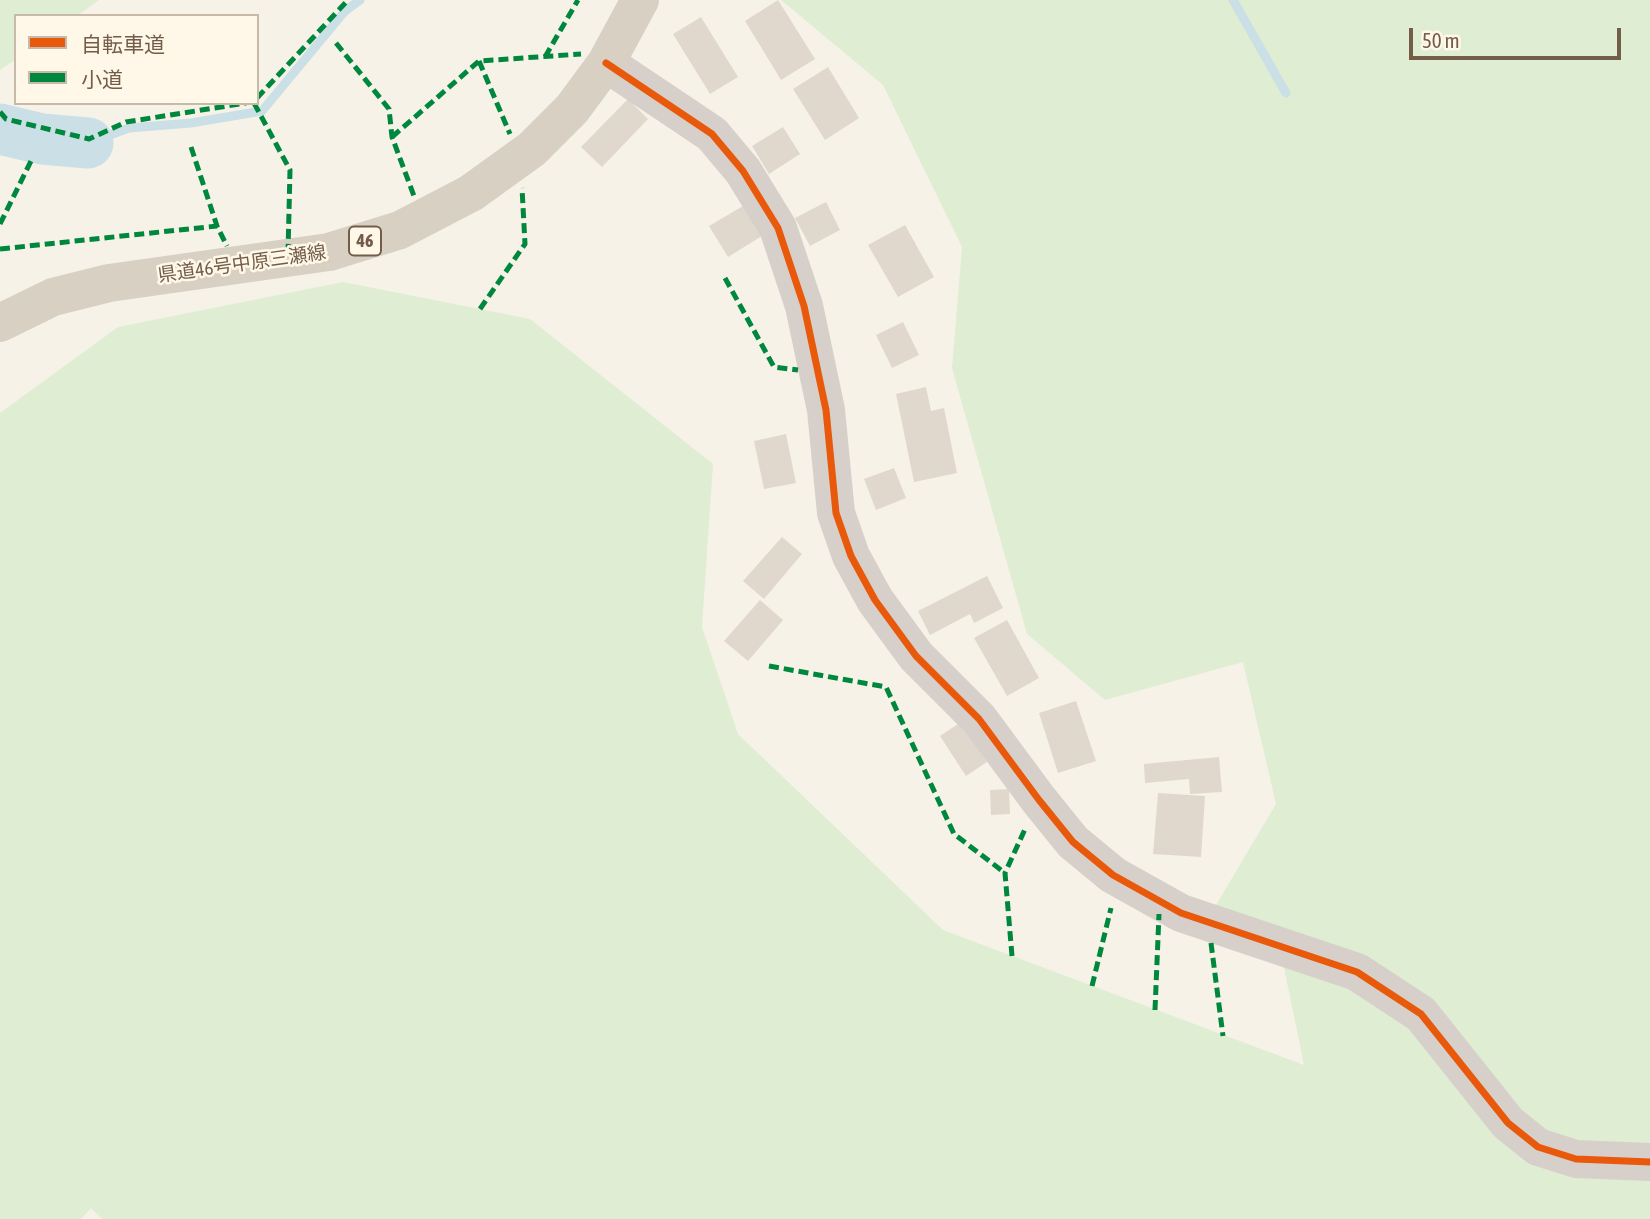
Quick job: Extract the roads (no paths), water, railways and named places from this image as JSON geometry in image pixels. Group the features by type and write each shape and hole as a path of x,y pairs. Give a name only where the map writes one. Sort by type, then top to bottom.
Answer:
{"main road":[{"name":"県道46号中原三瀬線","path":"0,323 53,297 109,283 329,252 400,230 471,193 532,149 572,108 606,63 640,0"}],"street":[{"path":"606,63 712,134 743,171 778,228 804,306 826,410 836,513 851,556 875,600 916,656 979,719 1038,800 1073,842 1113,875 1181,913 1357,972 1421,1014 1508,1123 1538,1147 1576,1159 1650,1162"}],"waterway":[{"path":"88,143 129,128 191,123 262,111 345,11 360,0"},
{"path":"1233,0 1286,93"},
{"path":"0,129 42,139 88,143"}]}
